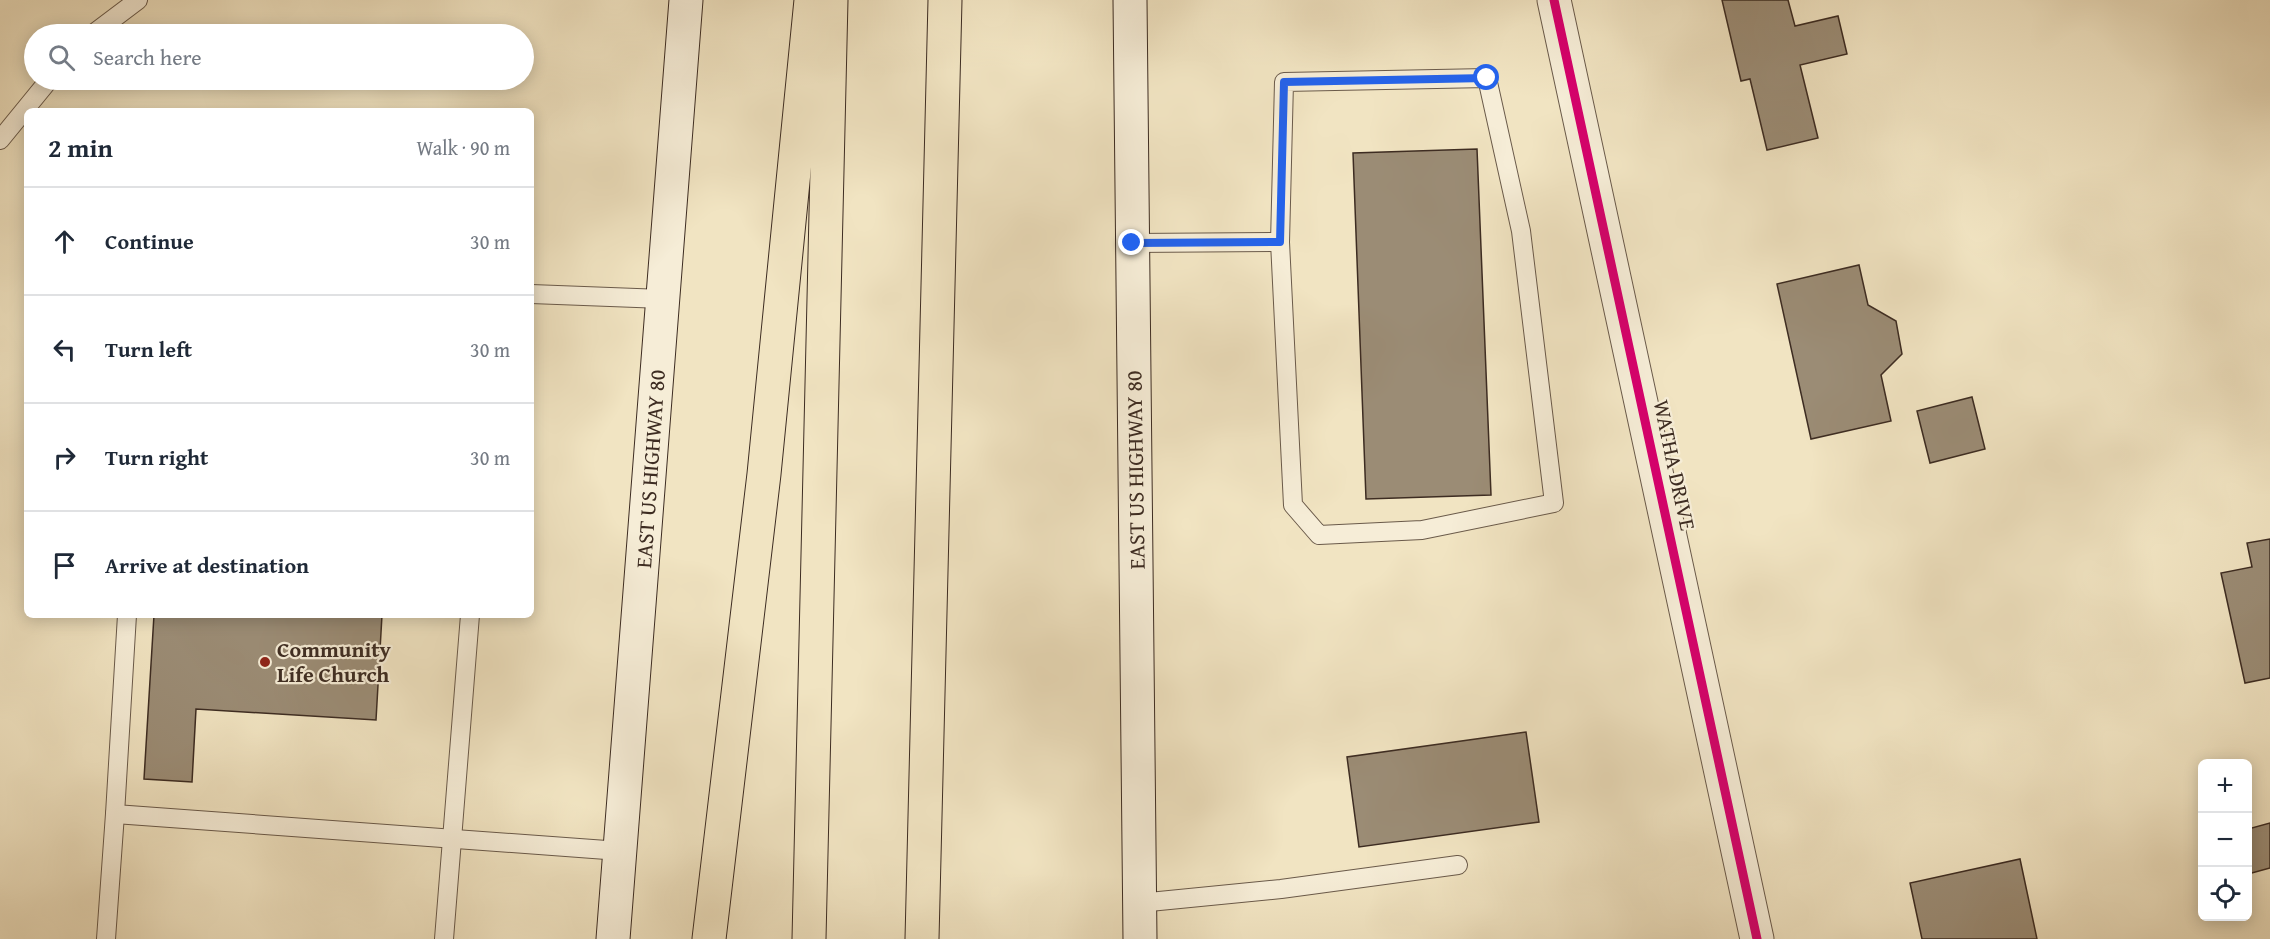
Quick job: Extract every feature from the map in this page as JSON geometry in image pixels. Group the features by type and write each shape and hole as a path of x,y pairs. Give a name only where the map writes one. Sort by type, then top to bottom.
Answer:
{"highway":[{"path":"709,939 764,474 811,0"},
{"path":"809,939 831,0"},
{"path":"922,939 945,0"}],"main road":[{"name":"EAST US HIGHWAY 80","path":"613,939 686,0"},
{"name":"EAST US HIGHWAY 80","path":"1130,0 1140,939"},
{"name":"WATHA DRIVE","path":"1554,0 1757,939"}],"lane":[{"path":"106,24 138,0"},
{"path":"1487,78 1521,231 1554,503 1422,530 1319,535 1293,505 1280,242 1284,82 1487,78"},
{"path":"26,108 41,90"},
{"path":"0,140 24,111"},
{"path":"1132,243 1280,242"},
{"path":"534,294 663,299"},
{"path":"106,939 127,618"},
{"path":"444,939 470,618"},
{"path":"115,814 620,851"},
{"path":"1139,903 1281,889 1458,865"}],"building":[{"path":"1722,0 1788,0 1795,26 1838,16 1847,54 1800,65 1818,138 1767,150 1750,79 1741,81"},
{"path":"1477,149 1491,495 1366,499 1353,153"},
{"path":"1859,265 1868,305 1896,321 1902,354 1881,375 1891,421 1811,439 1777,284"},
{"path":"1972,397 1985,449 1930,463 1917,411"},
{"path":"2270,539 2270,678 2245,683 2221,573 2252,567 2247,543"},
{"name":"Community Life Church","path":"154,618 382,618 376,720 196,709 192,782 144,779"},
{"path":"1526,732 1539,822 1359,847 1347,757"},
{"path":"2270,823 2270,868 2252,873 2252,867 2252,828"},
{"path":"2020,859 2037,939 1922,939 1910,883"}],"cycle path":[{"path":"1554,0 1757,939"}],"place":[{"name":"Community Life Church","path":"265,662"}],"route":[{"path":"1132,243 1280,242 1284,82 1487,78"}]}
